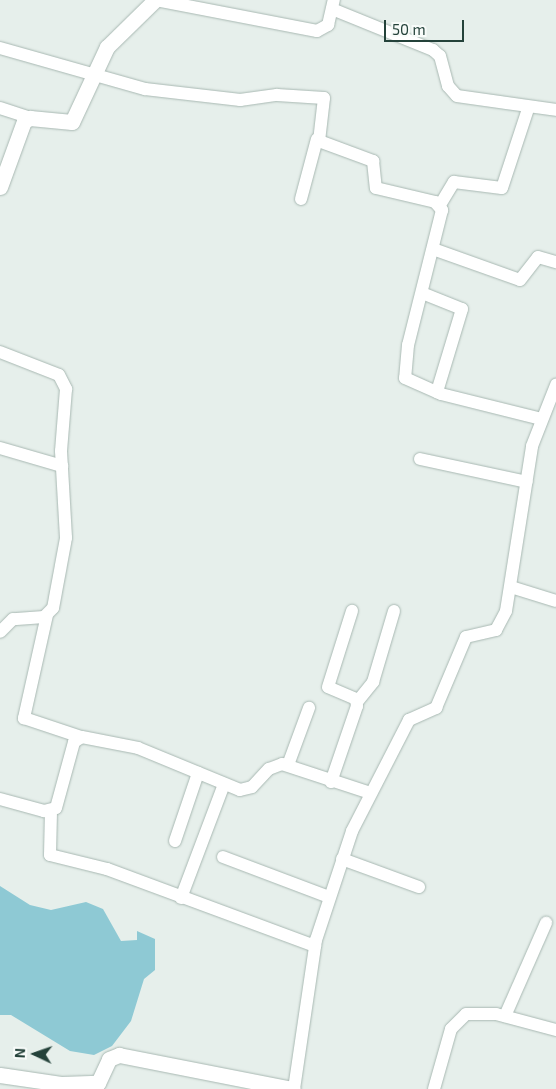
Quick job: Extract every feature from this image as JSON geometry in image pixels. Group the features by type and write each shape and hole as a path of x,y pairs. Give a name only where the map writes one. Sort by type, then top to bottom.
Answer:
{"street":[{"path":"0,108 30,118 72,122 107,47 156,0 317,31 326,28 333,4 433,50 440,56 448,86 458,96 528,109 556,110"},
{"path":"0,48 132,87 204,98 321,97 326,104 301,199"},
{"path":"528,109 502,188 454,182 440,205 442,215 404,373 407,382 437,392 541,419"},
{"path":"0,187 21,128 30,118"},
{"path":"317,139 373,160 376,188 440,205"},
{"path":"433,248 520,280 538,258 556,262"},
{"path":"422,293 462,309 437,392"},
{"path":"0,352 59,375 66,383 62,466 66,538 53,608 47,615 24,718 81,737 138,748 224,784 247,790 269,769 288,765 331,782 370,793"},
{"path":"0,1075 62,1084 102,1086 109,1059 119,1055 294,1089 315,946 342,859 370,793 409,720 436,708 466,637 496,630 506,611 527,482 541,419 556,385"},
{"path":"0,448 62,466"},
{"path":"420,459 527,482"},
{"path":"511,588 556,601"},
{"path":"352,610 328,687 357,702"},
{"path":"331,782 357,702 373,682 394,611"},
{"path":"0,632 13,619 47,615"},
{"path":"288,765 309,708"},
{"path":"50,811 60,803 73,747 81,737"},
{"path":"176,841 198,773"},
{"path":"181,898 224,784"},
{"path":"0,799 50,811"},
{"path":"50,811 50,855 107,869 181,898 315,946"},
{"path":"223,858 329,897"},
{"path":"342,859 419,887"},
{"path":"505,1016 546,923"},
{"path":"434,1089 451,1029 458,1019 474,1013 505,1016 556,1030"}],"water":[{"path":"0,886 30,905 51,910 86,902 103,909 121,941 137,940 137,931 155,939 155,970 144,979 131,1021 112,1046 94,1055 70,1051 11,1015 0,1015"}]}
